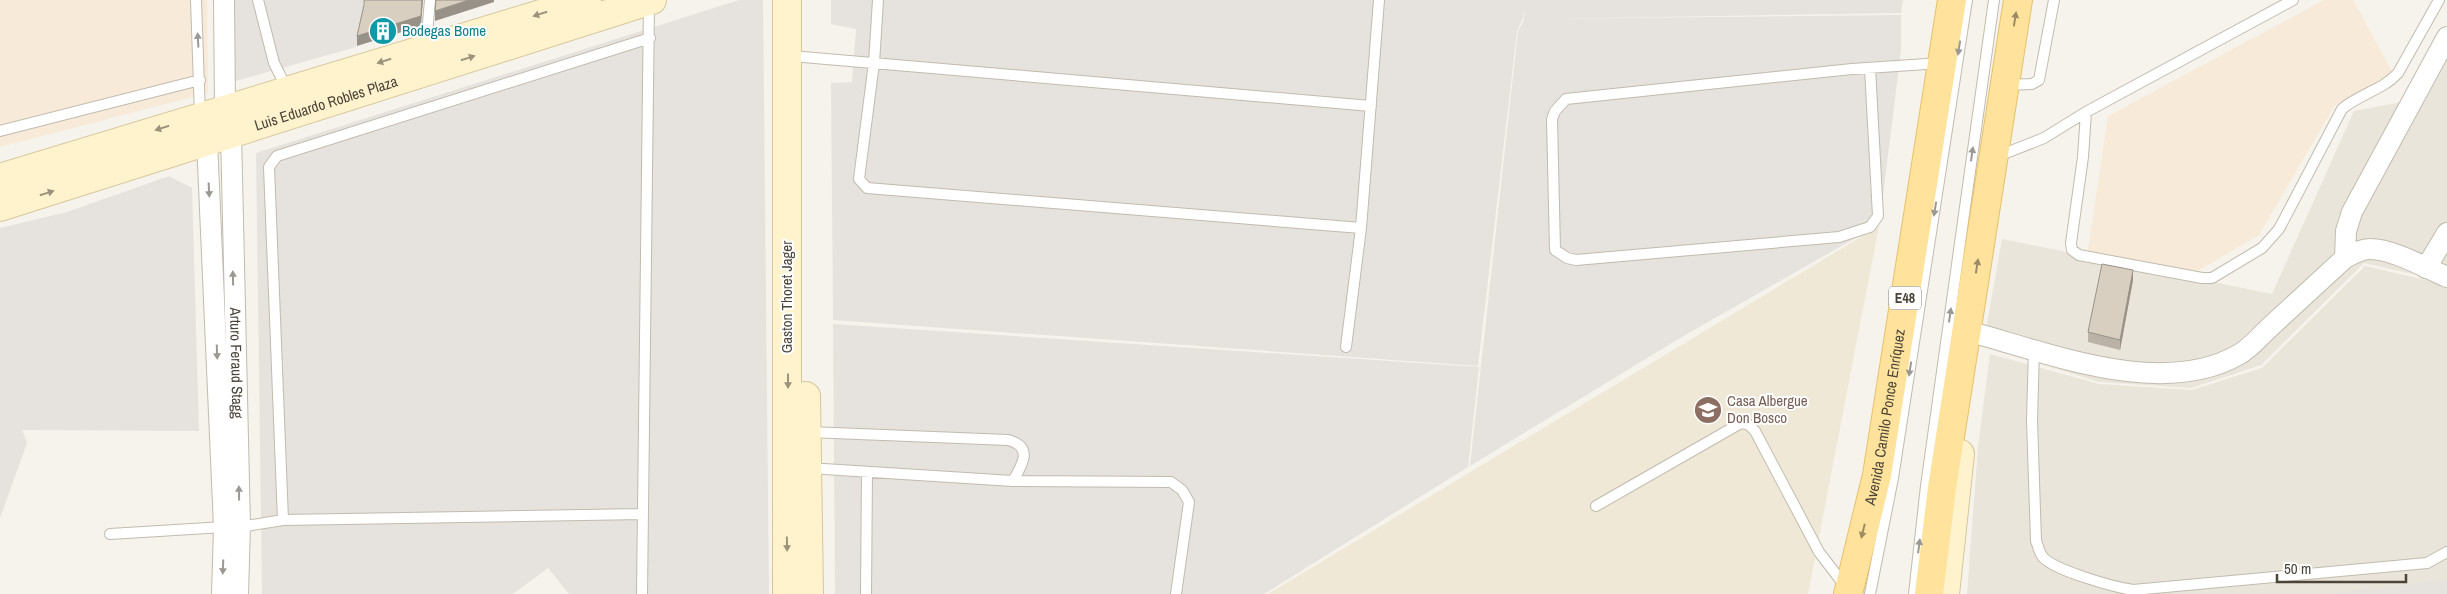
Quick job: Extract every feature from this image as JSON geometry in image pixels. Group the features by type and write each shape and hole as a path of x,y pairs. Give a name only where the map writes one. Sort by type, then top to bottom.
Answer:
{"main road":[{"name":"Avenida Camilo Ponce Enríquez","path":"1856,593 1877,475 1952,0"},
{"path":"1929,594 1942,488 1995,158 2018,0"}],"street":[{"name":"Arturo Feraud Stagg","path":"224,0 216,125 232,527 238,594"},
{"name":"Luis Eduardo Robles Plaza","path":"0,207 216,125 428,59 587,0"},
{"name":"Luis Eduardo Robles Plaza","path":"0,178 216,125 287,90 428,59 651,0"},
{"name":"Gaston Thoret Jager","path":"787,0 797,432"},
{"name":"Gaston Thoret Jager","path":"787,594 797,432 803,57 802,0"},
{"path":"2345,258 2346,231 2352,212 2447,37"},
{"path":"2426,268 2447,233"},
{"path":"1945,594 1971,361 1966,331 2100,367 2141,373 2176,374 2207,368 2240,354 2345,258 2358,251 2376,249 2447,277"},
{"name":"Gaston Thoret Jager","path":"796,468 808,594"},
{"name":"Arturo Feraud Stagg","path":"222,594 232,527"}],"lane":[{"path":"196,0 200,80 216,125"},
{"path":"258,0 274,63 287,90"},
{"path":"428,59 430,0"},
{"path":"642,594 651,0"},
{"path":"878,0 874,64 859,179 867,188 879,191 1361,228"},
{"path":"1346,348 1361,228 1379,0"},
{"name":"Avenida Camilo Ponce Enríquez","path":"1856,593 1893,478 1967,0"},
{"path":"1914,594 1926,486 1994,0"},
{"path":"2005,85 2032,84 2038,80 2054,0"},
{"path":"1995,158 2044,138 2086,112 2293,0"},
{"path":"2086,112 2083,157 2070,243 2072,250 2079,255 2202,278 2212,278 2262,248 2279,229 2342,109 2350,101 2392,81 2440,0"},
{"path":"283,520 269,177 272,161 277,156 650,38"},
{"path":"803,57 1371,106"},
{"path":"1870,68 1878,216 1870,227 1840,237 1576,260 1567,258 1555,250 1552,119 1555,111 1566,99 1870,68 1942,62"},
{"path":"0,131 200,80"},
{"path":"2034,349 2032,420 2036,541 2042,556 2053,564 2112,586 2133,590 2427,563 2447,552"},
{"path":"1596,506 1740,423 1749,425 1755,431 1819,552 1856,593"},
{"path":"797,432 1008,440 1017,443 1023,450 1024,458 1013,481"},
{"path":"796,468 1013,481 1171,482 1182,490 1189,502 1176,594"},
{"path":"866,594 867,472"},
{"path":"110,534 232,527 283,520 643,514"}],"shaded area":[{"path":"0,0 207,0 208,93 0,147"},
{"path":"233,0 363,0 363,15 356,47 236,81 232,65"},
{"path":"739,0 763,0 769,594 569,594 548,568 513,594 262,594 256,153"},
{"path":"831,0 1903,0 1901,13 1542,19 1901,15 1901,50 1881,212 1873,228 1680,338 1470,466 1518,31 1524,20 1523,8 1523,18 1517,31 1478,366 833,320 831,83 852,82 856,29 831,24"},
{"path":"2324,0 2353,0 2393,73 2335,105 2259,235 2196,272 2087,256 2108,116"},
{"path":"2447,35 2447,282 2364,263 2261,365 2191,388 2099,382 1983,346 2002,239 2272,294 2354,111 2408,101"},
{"path":"169,176 192,188 199,431 22,430 27,443 0,518 0,228 67,212"},
{"name":"Casa Albergue Don Bosco","path":"1879,226 1808,594 1268,594"},
{"path":"2365,266 2447,285 2447,594 1967,594 1978,447 1990,354 2099,384 2192,390 2262,368"},
{"path":"833,324 1479,367 1468,467 1264,594 835,594"},
{"path":"2447,580 2447,594 2328,594"}],"building":[{"path":"364,0 422,0 421,16 357,36"},
{"path":"436,0 469,0 435,11"},
{"path":"2102,264 2133,270 2120,340 2088,332"}],"place":[{"name":"Bodegas Bome","path":"383,31"},
{"name":"Casa Albergue Don Bosco","path":"1708,410"}]}
